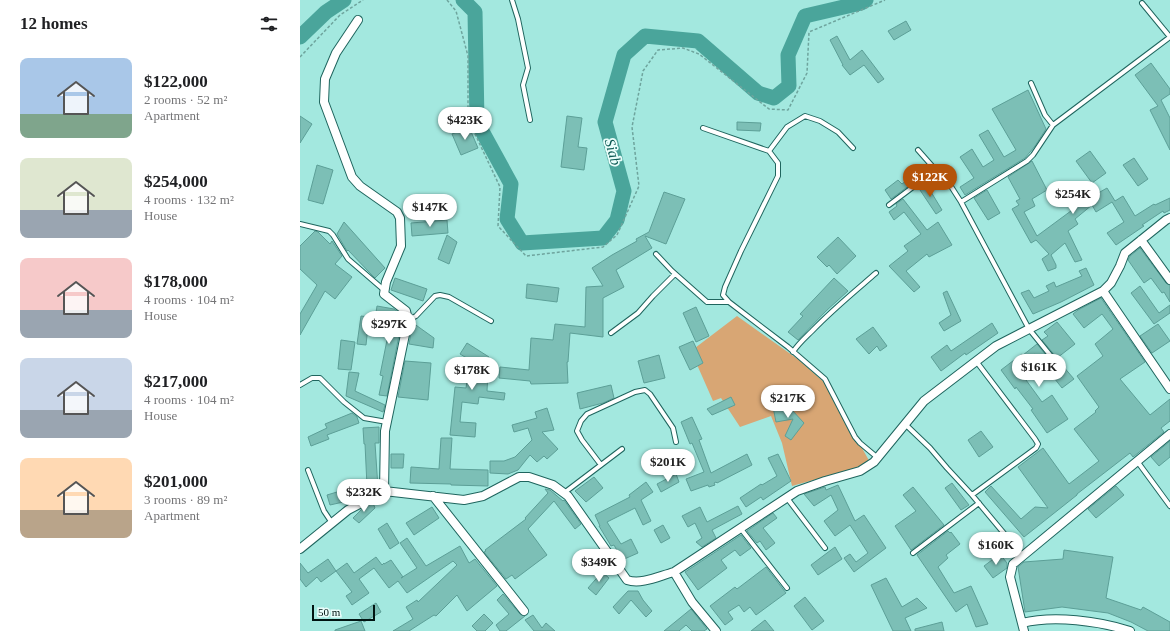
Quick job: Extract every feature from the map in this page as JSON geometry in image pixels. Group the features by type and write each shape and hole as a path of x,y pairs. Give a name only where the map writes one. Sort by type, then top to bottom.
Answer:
{"street":[{"path":"358,20 336,53 325,79 324,102 352,177 360,186 397,212 400,218 401,246 386,282 384,294 406,311 408,320 387,422 384,491"},
{"path":"300,549 348,510 384,491 464,500 483,496 519,477 529,476 553,484 568,496 627,580 633,582 642,581 674,572 797,491 860,471 874,462 924,401 996,346 1103,291 1111,283 1125,253 1170,218"},
{"path":"1141,240 1170,280"},
{"path":"1103,291 1170,389"},
{"path":"1024,631 1010,576 1013,564 1170,434"},
{"path":"433,496 524,611"},
{"path":"674,572 692,602 716,631"},
{"path":"1022,623 1033,620 1076,621 1100,623 1130,631"}],"lane":[{"path":"512,0 518,19 528,68 523,85 530,120"},
{"path":"961,202 1027,161 1033,155 1053,125 1170,37 1142,3"},
{"path":"1031,83 1045,115 1053,125"},
{"path":"769,150 787,127 804,116 820,121 838,132 853,148"},
{"path":"703,128 769,150 778,164 778,176 741,251 723,295 729,302 825,379 860,443 878,458"},
{"path":"918,150 945,176 961,202 1029,329 1059,366"},
{"path":"889,205 937,169"},
{"path":"300,224 329,232 333,235 348,258 384,291"},
{"path":"656,254 675,274 707,302 729,302"},
{"path":"793,352 822,320 876,273"},
{"path":"611,333 638,313 675,274"},
{"path":"408,320 416,316 435,296 440,295 449,297 491,321"},
{"path":"972,495 1036,448 1038,444 976,361"},
{"path":"300,385 312,378 320,378 344,402 364,418 387,422"},
{"path":"601,465 577,431 581,421 587,414 635,392 645,390 650,394 673,428 676,442"},
{"path":"905,424 930,448 972,495 1022,555"},
{"path":"564,493 622,448"},
{"path":"1137,461 1170,506"},
{"path":"308,470 324,511 332,523"},
{"path":"787,498 825,548"},
{"path":"913,553 979,503"},
{"path":"741,529 787,588"}],"path":[{"path":"300,56 340,15 364,0"},
{"path":"447,0 456,11 468,56 468,119 500,187 498,226 526,256 603,247 617,235 639,186 632,127 643,71 658,50 683,48 700,54 769,109 788,110 807,73 809,32 885,0"}],"shaded area":[{"path":"737,316 799,360 825,383 871,464 792,486 782,443 771,416 740,427 721,398 713,401 691,351"}],"building":[{"path":"906,21 911,30 894,40 888,31"},
{"path":"837,36 850,60 862,50 884,79 878,83 864,65 850,75 842,65 830,40"},
{"path":"1151,63 1170,89 1170,94 1161,100 1170,118 1170,150 1150,110 1158,106 1135,75"},
{"path":"1028,90 1046,129 1025,158 965,195 960,187 974,178 960,157 972,149 983,167 994,160 979,135 988,130 1004,157 1016,150 992,109"},
{"path":"300,116 312,124 300,143"},
{"path":"567,116 582,118 578,147 587,148 584,170 561,167"},
{"path":"737,122 761,123 760,131 737,130"},
{"path":"469,127 478,148 461,155 452,134"},
{"path":"1090,151 1106,173 1092,183 1076,161"},
{"path":"1134,158 1148,179 1138,186 1123,165"},
{"path":"1032,161 1047,190 1032,199 1035,206 1024,212 1037,236 1079,204 1107,188 1115,201 1123,196 1135,216 1154,204 1155,205 1170,198 1170,210 1164,213 1163,211 1116,245 1107,233 1124,222 1112,202 1096,212 1092,205 1075,219 1078,224 1068,231 1082,260 1075,262 1065,243 1051,255 1056,268 1048,271 1042,259 1049,254 1036,240 1031,243 1012,209 1019,205 1016,201 1020,199 1008,177"},
{"path":"317,165 333,170 323,204 308,200"},
{"path":"922,168 926,173 891,199 885,190 898,180 902,184"},
{"path":"925,182 942,210 936,214 918,187"},
{"path":"987,190 1000,213 988,220 974,198"},
{"path":"664,192 685,199 666,244 645,236 652,248 616,270 624,287 603,298 603,337 570,333 567,362 568,383 531,384 530,381 499,378 500,367 529,370 531,338 553,340 555,324 585,327 586,287 603,286 592,268 637,241 636,239 649,232"},
{"path":"903,199 927,230 938,222 952,245 929,257 927,254 906,271 920,287 914,292 889,266 908,251 904,246 921,234 904,212 894,220 889,212"},
{"path":"447,220 448,233 412,236 411,223"},
{"path":"344,222 385,268 375,278 348,250 347,251 337,234"},
{"path":"315,231 318,232 330,244 332,241 342,256 335,264 352,277 335,299 325,291 300,335 300,314 317,285 300,269 300,246"},
{"path":"447,235 457,242 449,264 438,259"},
{"path":"838,237 856,256 837,274 829,265 827,267 817,257"},
{"path":"1140,248 1166,283 1170,285 1170,302 1164,292 1162,293 1151,278 1144,283 1128,260 1130,256"},
{"path":"1086,268 1094,285 1033,314 1021,293 1029,290 1034,298 1049,291 1046,286 1054,282 1056,287 1082,276 1079,271"},
{"path":"395,278 427,289 423,301 391,290"},
{"path":"834,278 848,291 798,340 788,332 803,316 800,314"},
{"path":"527,284 559,288 557,302 526,298"},
{"path":"1140,286 1159,313 1170,305 1170,313 1154,324 1131,293"},
{"path":"947,291 961,321 944,331 939,323 951,315 943,293"},
{"path":"1101,298 1145,362 1120,379 1150,415 1170,399 1170,421 1161,428 1164,432 1133,457 1130,453 1024,537 985,492 991,486 1021,519 1035,507 1048,508 1018,467 1043,448 1069,484 1099,461 1074,429 1096,412 1095,411 1099,407 1077,376 1103,356 1095,344 1113,329 1102,314 1084,328 1073,314"},
{"path":"377,306 394,309 401,314 402,320 387,396 379,395 383,376 380,375 387,340 394,322 375,319"},
{"path":"696,307 709,336 696,342 683,313"},
{"path":"361,316 369,317 366,345 357,344"},
{"path":"1057,322 1075,344 1057,358 1042,340 1048,336 1044,332"},
{"path":"413,323 434,338 433,348 409,344"},
{"path":"992,323 998,333 966,355 965,353 941,371 931,357 947,345 951,351"},
{"path":"1158,324 1170,341 1152,353 1140,336"},
{"path":"873,327 887,346 880,351 877,346 869,354 856,339"},
{"path":"341,340 355,342 351,370 338,369"},
{"path":"693,341 703,363 690,370 679,347"},
{"path":"467,343 489,357 481,369 488,373 487,391 505,393 504,400 479,397 478,404 462,402 460,422 476,423 475,437 450,435 455,387 466,388 470,360 460,354"},
{"path":"1037,344 1056,368 1061,369 1062,365 1074,379 1062,388 1035,354 1021,364 1030,377 1026,380 1042,402 1052,395 1068,419 1047,433 1031,410 1033,409 1016,387 1015,389 1001,370"},
{"path":"659,355 665,378 644,383 638,361"},
{"path":"405,361 431,363 428,400 398,397"},
{"path":"349,372 359,373 355,391 385,405 383,412 346,396"},
{"path":"611,385 614,398 603,403 580,409 577,393"},
{"path":"731,397 735,405 712,415 707,409"},
{"path":"790,404 791,409 804,423 791,440 785,436 793,419 776,422 773,407"},
{"path":"547,408 554,430 542,432 558,449 547,459 544,456 537,462 530,455 518,470 508,474 490,473 490,461 504,461 515,457 532,440 528,428 514,432 512,425 537,418 535,412"},
{"path":"352,413 357,417 359,423 327,435 329,439 311,446 308,437 327,428 325,424"},
{"path":"692,417 702,439 699,440 711,473 747,454 752,465 717,483 714,483 715,485 709,487 708,485 691,491 686,479 704,472 692,443 690,444 681,422"},
{"path":"379,427 379,443 375,443 378,488 352,500 330,505 327,495 347,489 348,491 367,486 363,428"},
{"path":"981,431 993,447 979,457 968,440"},
{"path":"441,438 452,438 450,469 488,470 488,486 410,483 411,467 439,469"},
{"path":"1170,441 1170,457 1159,466 1151,457"},
{"path":"391,454 404,454 403,468 391,468"},
{"path":"778,454 791,481 763,500 761,497 746,507 740,498 761,484 762,485 777,476 768,458"},
{"path":"676,474 679,482 661,492 657,484"},
{"path":"594,477 603,488 586,502 575,491"},
{"path":"646,482 653,492 641,500 651,521 643,525 635,508 607,522 621,544 631,539 638,553 622,560 614,545 611,546 599,526 595,515 630,497 629,495"},
{"path":"952,483 969,505 961,510 945,488"},
{"path":"838,485 855,521 864,515 886,548 854,572 844,558 850,554 856,562 868,553 850,525 835,536 824,521 838,510 831,495 814,506 804,494 825,487 826,490"},
{"path":"1116,486 1124,495 1096,518 1088,509"},
{"path":"913,487 944,525 911,550 895,526 916,511 903,495"},
{"path":"545,489 550,490 563,501 564,500 581,524 575,529 554,501 528,529 547,555 515,579 512,575 506,579 484,552 526,519 525,518 548,493"},
{"path":"373,503 375,508 359,523 353,518 362,509"},
{"path":"738,506 742,514 712,530 716,538 702,547 696,542 702,538 695,523 688,527 682,516 700,507 707,522"},
{"path":"432,507 439,518 414,535 406,523"},
{"path":"773,513 777,518 763,528 775,543 766,550 760,541 757,543 747,531"},
{"path":"387,523 399,543 390,549 378,529"},
{"path":"663,525 670,538 661,543 654,530"},
{"path":"948,531 950,533 951,532 960,544 946,555 948,558 938,567 954,593 971,586 988,624 976,627 967,604 956,612 917,555"},
{"path":"741,535 751,548 740,556 735,550 721,560 727,568 698,590 685,572"},
{"path":"407,538 426,566 460,546 469,563 475,559 497,586 467,611 457,595 436,616 434,615 409,631 393,631 413,619 406,607 417,600 418,602 457,565 453,561 407,593 398,581 389,588 374,568 359,579 369,593 352,605 346,596 352,592 336,571 347,563 354,573 376,557 382,565 391,560 403,577 417,568 400,543"},
{"path":"835,547 842,559 818,575 811,565"},
{"path":"1064,550 1113,557 1106,598 1141,610 1143,607 1170,622 1170,631 1148,631 1131,622 1108,613 1062,607 1025,612 1018,567 1024,562 1063,559"},
{"path":"1000,554 1007,563 1007,568 993,578 984,566"},
{"path":"328,559 336,571 321,582 317,577 306,587 300,579 300,563 308,573"},
{"path":"766,567 786,593 756,615 750,607 744,612 739,605 728,612 733,619 725,625 710,606 735,587 737,589"},
{"path":"602,572 609,578 596,595 588,588"},
{"path":"886,578 902,607 917,598 927,608 905,618 911,631 893,631 871,585"},
{"path":"628,591 638,591 652,611 646,617 631,600 619,614 613,607"},
{"path":"503,594 520,614 525,616 506,631 500,631 496,625 509,614 497,600"},
{"path":"805,597 824,621 812,630 794,606"},
{"path":"376,603 381,612 364,622 359,614"},
{"path":"691,609 707,629 704,631 692,631 686,625 679,631 664,631"},
{"path":"484,614 493,623 485,631 477,631 472,626"},
{"path":"533,615 542,628 546,623 555,631 534,631 525,620"},
{"path":"765,620 774,631 751,631"},
{"path":"361,621 365,631 335,631 335,630"},
{"path":"942,622 944,631 915,631 915,629"}],"waterway":[{"name":"Siab","path":"300,37 326,12 344,0"},
{"name":"Siab","path":"463,0 475,12 477,122 511,184 507,219 522,243 603,238 617,220 624,191 605,122 624,55 645,36 698,41 758,93 774,98 789,86 788,55 805,16 861,3 866,0"}]}
